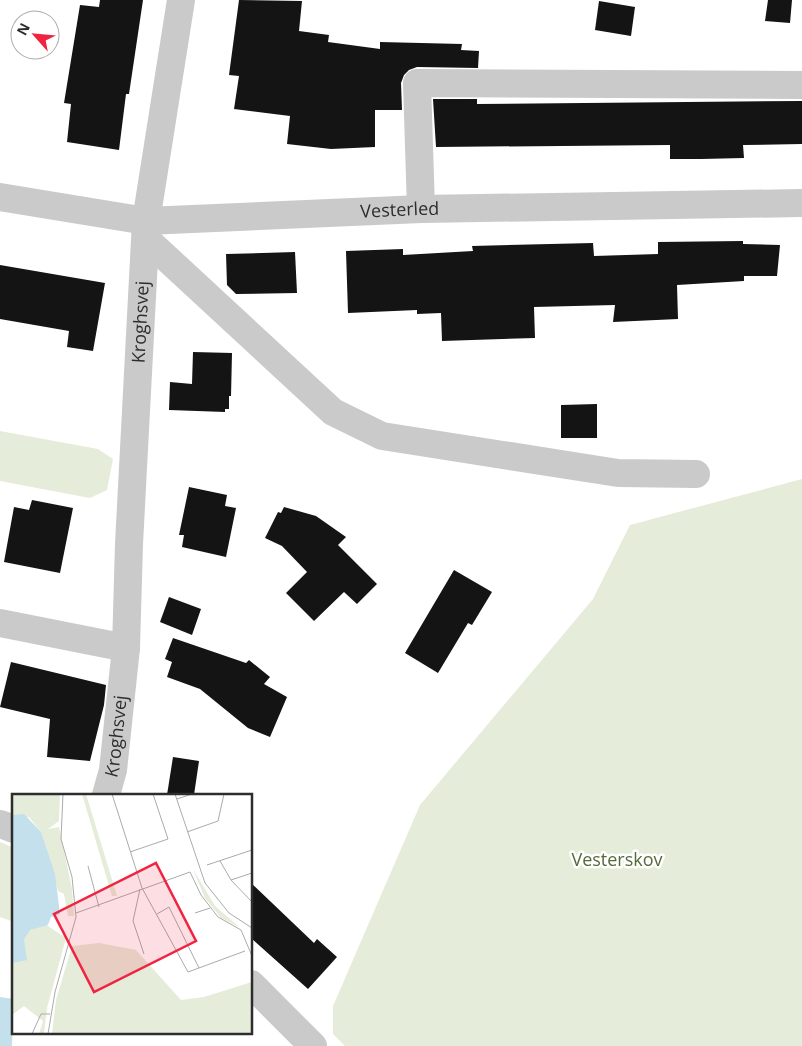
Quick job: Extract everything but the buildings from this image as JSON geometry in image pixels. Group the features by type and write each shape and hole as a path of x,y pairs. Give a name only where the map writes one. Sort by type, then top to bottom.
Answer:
{"street":[{"name":"Kroghsvej","path":"106,794 113,770 126,648 129,544 146,231 181,0"},
{"path":"421,209 417,83 802,85"},
{"name":"Vesterled","path":"0,197 146,231 421,209 802,203"},
{"path":"146,231 333,412 382,436 618,473 696,474"},
{"path":"0,623 126,648"},
{"path":"0,824 12,828"},
{"path":"252,985 313,1046"}],"green space":[{"path":"0,431 98,449 113,459 107,490 90,498 0,481"},
{"name":"Vesterskov","path":"802,479 802,1046 345,1046 333,1034 333,1006 420,805 593,599 630,525"},
{"path":"0,842 12,847 12,921 0,917"}],"water":[{"path":"0,997 12,999 13,1034 12,1046 0,1046"}]}
